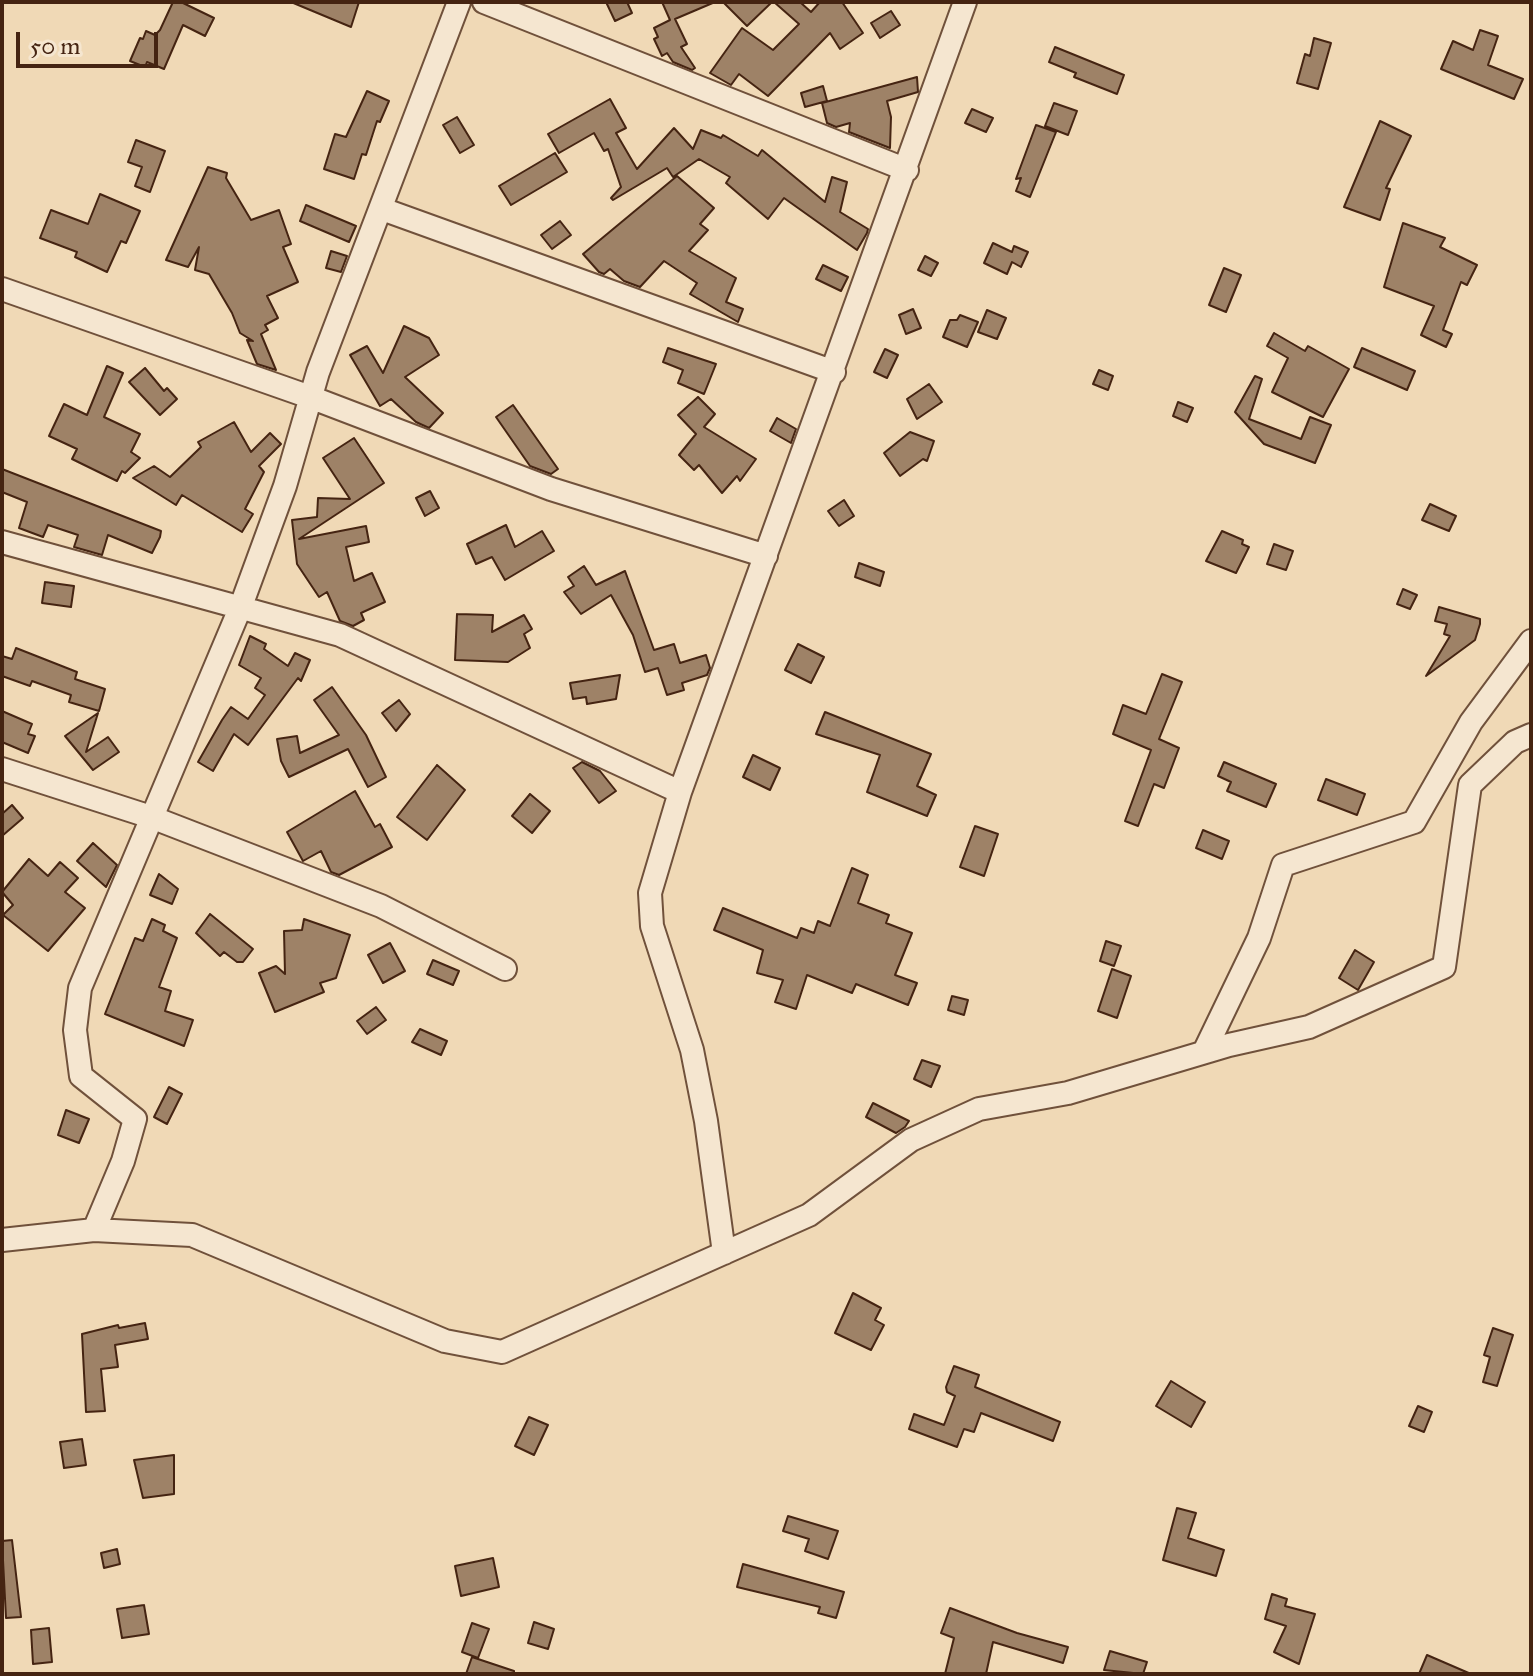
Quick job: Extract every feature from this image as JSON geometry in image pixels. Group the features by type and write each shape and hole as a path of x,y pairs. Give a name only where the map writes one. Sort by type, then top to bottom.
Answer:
{"street":[{"path":"94,1230 123,1161 135,1119 81,1076 75,1030 80,988 241,606 285,486 310,397 459,2"},
{"path":"484,2 907,170"},
{"path":"724,1253 706,1121 692,1050 652,926 650,893 680,792 907,170 965,2"},
{"path":"382,209 834,372"},
{"path":"2,289 310,397 551,489 766,556"},
{"path":"2,542 340,635 680,792"},
{"path":"1204,1052 1259,938 1283,865 1414,822 1471,722 1531,641"},
{"path":"2,1240 94,1230 192,1235 445,1341 502,1352 809,1215 911,1140 979,1109 1068,1093 1204,1052 1309,1027 1444,967 1470,785 1515,742 1531,735"},
{"path":"2,769 151,817 381,906 505,969"}],"building":[{"path":"173,2 181,2 214,18 205,36 183,25 164,69 147,62 145,67 130,61 146,31 155,35 160,30"},
{"path":"291,2 359,2 351,27"},
{"path":"606,2 627,2 632,13 615,21"},
{"path":"662,2 715,2 675,19 687,44 681,47 695,68 692,70 673,62 667,53 662,56 654,39 658,37 654,28 670,20"},
{"path":"723,2 772,2 747,26"},
{"path":"774,2 800,2 811,12 820,2 842,2 863,33 840,49 830,33 768,96 739,74 731,85 710,73 742,28 773,50 799,24"},
{"path":"891,11 900,25 880,38 871,23"},
{"path":"1480,30 1498,36 1488,65 1523,79 1514,99 1441,69 1453,41 1473,50"},
{"path":"1314,38 1331,43 1318,89 1297,83 1305,54 1310,56"},
{"path":"1055,47 1124,75 1117,94 1074,77 1076,73 1049,62"},
{"path":"917,77 918,92 887,101 891,117 890,148 849,132 850,123 836,127 827,123 822,103"},
{"path":"823,86 827,101 805,107 801,93"},
{"path":"367,91 389,101 380,122 377,121 366,155 362,154 354,179 324,169 335,134 346,137"},
{"path":"610,99 626,128 616,133 637,169 674,128 693,149 701,130 721,138 723,135 758,156 762,150 825,202 832,177 847,182 840,212 868,229 867,233 857,250 784,198 768,219 726,183 730,177 699,159 673,177 667,168 613,200 611,198 621,187 608,149 604,151 594,133 559,153 548,134"},
{"path":"1054,103 1077,111 1068,135 1045,126"},
{"path":"972,109 993,118 986,132 965,123"},
{"path":"457,117 474,145 460,153 443,125"},
{"path":"1380,121 1411,136 1386,188 1390,189 1380,220 1344,207"},
{"path":"1036,125 1056,132 1030,197 1016,191 1021,178 1016,179"},
{"path":"136,140 165,151 150,192 135,186 142,167 128,162"},
{"path":"555,153 567,172 511,205 499,186"},
{"path":"208,167 227,173 226,178 251,220 279,210 291,244 283,247 298,282 267,296 278,318 265,325 268,330 261,334 276,370 257,364 247,340 253,341 240,333 209,274 195,270 199,247 188,267 166,260"},
{"path":"677,176 714,208 700,224 708,230 689,251 736,278 726,302 743,309 738,322 690,294 697,283 664,261 640,287 624,281 610,269 604,274 599,272 583,254"},
{"path":"100,194 140,211 126,243 121,241 107,272 75,257 77,252 40,238 51,210 88,224"},
{"path":"306,205 356,226 349,242 300,221"},
{"path":"560,221 571,235 552,249 541,235"},
{"path":"1403,223 1445,238 1440,247 1477,265 1467,285 1461,282 1443,330 1452,334 1446,347 1421,335 1434,306 1384,287"},
{"path":"993,243 1012,252 1014,246 1028,252 1021,267 1012,262 1007,274 984,263"},
{"path":"331,251 347,256 341,272 326,268"},
{"path":"925,256 938,263 931,276 918,270"},
{"path":"823,265 848,277 841,291 816,279"},
{"path":"1224,268 1241,275 1226,312 1209,305"},
{"path":"913,309 921,328 906,334 899,315"},
{"path":"987,310 1006,318 997,339 978,332"},
{"path":"960,315 978,322 967,347 943,337 950,320 957,320"},
{"path":"404,326 429,338 439,355 405,377 443,413 429,428 416,422 391,399 380,406 350,355 367,346 383,373"},
{"path":"1274,333 1305,351 1308,346 1349,369 1323,417 1272,392 1288,358 1267,346"},
{"path":"668,348 716,364 704,394 678,383 683,370 663,362"},
{"path":"1362,348 1415,371 1407,390 1354,367"},
{"path":"885,349 898,355 887,378 874,372"},
{"path":"107,366 123,373 104,417 140,434 131,452 140,458 125,473 122,471 117,481 72,459 77,449 49,436 64,404 87,415"},
{"path":"145,368 164,391 167,388 177,399 160,415 129,382"},
{"path":"1099,370 1113,376 1108,390 1093,384"},
{"path":"1255,376 1262,379 1249,419 1301,439 1310,417 1331,425 1315,463 1264,444 1235,412"},
{"path":"929,384 942,402 917,419 907,399"},
{"path":"698,397 715,414 704,427 756,459 740,481 737,476 722,493 699,465 694,470 679,455 696,434 678,415"},
{"path":"1178,402 1193,408 1187,422 1173,416"},
{"path":"513,405 558,469 551,474 530,466 496,417"},
{"path":"777,418 796,429 791,443 770,431"},
{"path":"234,422 251,452 270,433 281,444 259,466 264,472 245,509 253,514 242,532 182,495 176,505 133,478 154,466 170,477 201,447 198,442"},
{"path":"910,432 934,441 927,461 923,459 900,476 884,453"},
{"path":"354,438 384,483 299,539 366,526 369,542 346,547 354,581 372,573 385,602 361,613 364,620 353,626 340,621 327,592 319,597 297,564 292,520 317,517 318,498 350,499 323,458"},
{"path":"2,469 161,531 160,537 152,553 108,535 102,555 74,547 78,535 48,525 43,537 19,528 27,502 2,492"},
{"path":"430,491 439,508 425,516 416,498"},
{"path":"844,500 854,516 839,526 828,511"},
{"path":"1430,504 1456,516 1449,531 1422,520"},
{"path":"506,525 515,547 542,531 554,551 505,580 492,557 476,564 467,544"},
{"path":"1222,531 1243,540 1242,544 1249,547 1236,573 1206,561"},
{"path":"1274,544 1293,551 1286,570 1267,564"},
{"path":"859,563 884,572 880,586 855,577"},
{"path":"584,566 596,585 625,571 654,650 674,644 680,663 706,655 710,668 707,675 682,683 684,690 667,695 658,668 645,672 633,635 611,595 581,614 564,592 574,586 568,577"},
{"path":"45,582 74,586 71,607 42,603"},
{"path":"1403,589 1417,595 1410,609 1397,604"},
{"path":"1439,607 1480,619 1480,624 1475,640 1426,676 1450,636 1444,634 1447,624 1435,621"},
{"path":"457,614 493,615 492,632 524,615 532,629 524,634 530,648 508,662 455,660"},
{"path":"250,636 266,644 264,649 288,666 295,653 310,660 301,681 298,678 248,745 234,734 213,771 198,762 222,720 231,707 248,719 265,695 255,688 261,678 239,665"},
{"path":"798,644 824,657 811,683 785,670"},
{"path":"16,648 77,672 75,679 105,689 99,711 69,702 71,695 32,681 30,686 2,676 2,656 12,659"},
{"path":"1162,674 1182,682 1159,739 1179,748 1164,788 1154,784 1138,826 1125,821 1151,750 1113,734 1123,705 1146,714"},
{"path":"620,675 616,699 587,704 586,697 573,699 570,683"},
{"path":"332,687 366,735 386,777 368,787 348,749 289,777 281,761 277,739 297,736 300,753 339,735 314,700"},
{"path":"399,700 410,714 396,731 382,713"},
{"path":"2,711 32,724 28,734 35,736 28,753 2,742"},
{"path":"825,712 931,754 917,786 936,795 927,816 867,792 880,755 816,734"},
{"path":"98,713 86,752 108,737 119,752 93,770 65,736"},
{"path":"753,755 780,768 770,790 743,777"},
{"path":"582,762 600,771 616,791 599,803 573,768"},
{"path":"1224,762 1276,784 1266,807 1227,791 1231,782 1218,776"},
{"path":"437,765 465,790 427,840 397,817"},
{"path":"1326,779 1365,794 1357,815 1318,800"},
{"path":"355,791 375,827 380,824 392,847 339,875 331,872 321,851 303,861 287,832"},
{"path":"530,794 550,811 532,833 512,816"},
{"path":"12,805 23,818 2,836 2,814"},
{"path":"975,826 998,834 984,876 960,867"},
{"path":"1203,830 1229,841 1222,859 1196,848"},
{"path":"93,843 117,865 106,887 77,861"},
{"path":"29,859 48,876 60,862 78,878 65,892 85,908 48,951 3,915 13,905 2,892"},
{"path":"852,868 868,875 858,903 889,915 886,923 912,933 895,975 917,983 908,1005 856,984 852,993 807,975 796,1009 775,1002 783,980 757,973 763,950 714,930 723,908 797,938 801,928 814,933 818,921 830,926"},
{"path":"159,874 178,889 172,904 150,895"},
{"path":"210,914 253,949 243,962 237,962 224,952 220,956 196,933"},
{"path":"152,919 165,925 163,931 177,938 159,987 171,991 165,1011 193,1020 184,1046 105,1014 135,938 143,941"},
{"path":"304,919 350,935 336,978 320,983 324,992 275,1012 259,973 276,966 285,974 284,931 302,930"},
{"path":"1106,941 1121,946 1114,966 1100,961"},
{"path":"390,943 405,971 383,983 368,955"},
{"path":"1355,950 1374,962 1358,990 1339,978"},
{"path":"433,960 459,971 453,985 427,974"},
{"path":"1112,969 1131,976 1117,1018 1098,1011"},
{"path":"952,996 968,1000 964,1015 948,1010"},
{"path":"376,1007 386,1020 367,1034 357,1021"},
{"path":"420,1029 447,1041 441,1055 412,1042"},
{"path":"922,1060 940,1066 931,1087 914,1079"},
{"path":"169,1087 182,1094 167,1124 154,1117"},
{"path":"873,1103 909,1121 896,1133 866,1117"},
{"path":"66,1110 89,1119 79,1143 58,1135"},
{"path":"853,1293 881,1308 875,1320 884,1325 871,1350 835,1333"},
{"path":"145,1323 148,1339 115,1345 118,1367 101,1369 105,1411 86,1412 82,1334 118,1325 119,1328"},
{"path":"1493,1328 1513,1335 1497,1386 1483,1382 1490,1357 1484,1355"},
{"path":"954,1366 979,1375 975,1387 1060,1422 1053,1441 981,1413 974,1432 964,1429 957,1447 909,1429 914,1414 944,1425 955,1396 947,1392 946,1387"},
{"path":"1171,1381 1205,1402 1191,1427 1156,1406"},
{"path":"1418,1406 1432,1412 1424,1432 1409,1426"},
{"path":"529,1417 548,1425 534,1455 515,1446"},
{"path":"82,1439 86,1465 64,1468 60,1442"},
{"path":"174,1455 174,1494 143,1498 134,1460"},
{"path":"1177,1508 1196,1513 1188,1538 1224,1550 1216,1576 1163,1560"},
{"path":"788,1516 838,1531 828,1559 805,1551 809,1539 783,1531"},
{"path":"12,1540 21,1617 6,1618 2,1541"},
{"path":"117,1549 120,1564 104,1568 101,1553"},
{"path":"493,1558 499,1587 461,1596 455,1566"},
{"path":"743,1564 844,1592 836,1618 818,1613 820,1607 737,1587"},
{"path":"1272,1594 1287,1599 1285,1606 1315,1614 1299,1664 1274,1652 1286,1626 1265,1619"},
{"path":"144,1605 149,1634 122,1638 117,1609"},
{"path":"950,1608 1017,1633 1068,1647 1063,1663 993,1642 986,1674 945,1674 954,1638 941,1633"},
{"path":"534,1622 554,1629 548,1649 528,1643"},
{"path":"472,1623 489,1629 478,1658 462,1652"},
{"path":"49,1628 52,1662 33,1664 31,1630"},
{"path":"1110,1651 1147,1662 1143,1674 1104,1670"},
{"path":"1427,1655 1471,1674 1419,1674"},
{"path":"472,1657 514,1671 514,1674 466,1674"}]}
